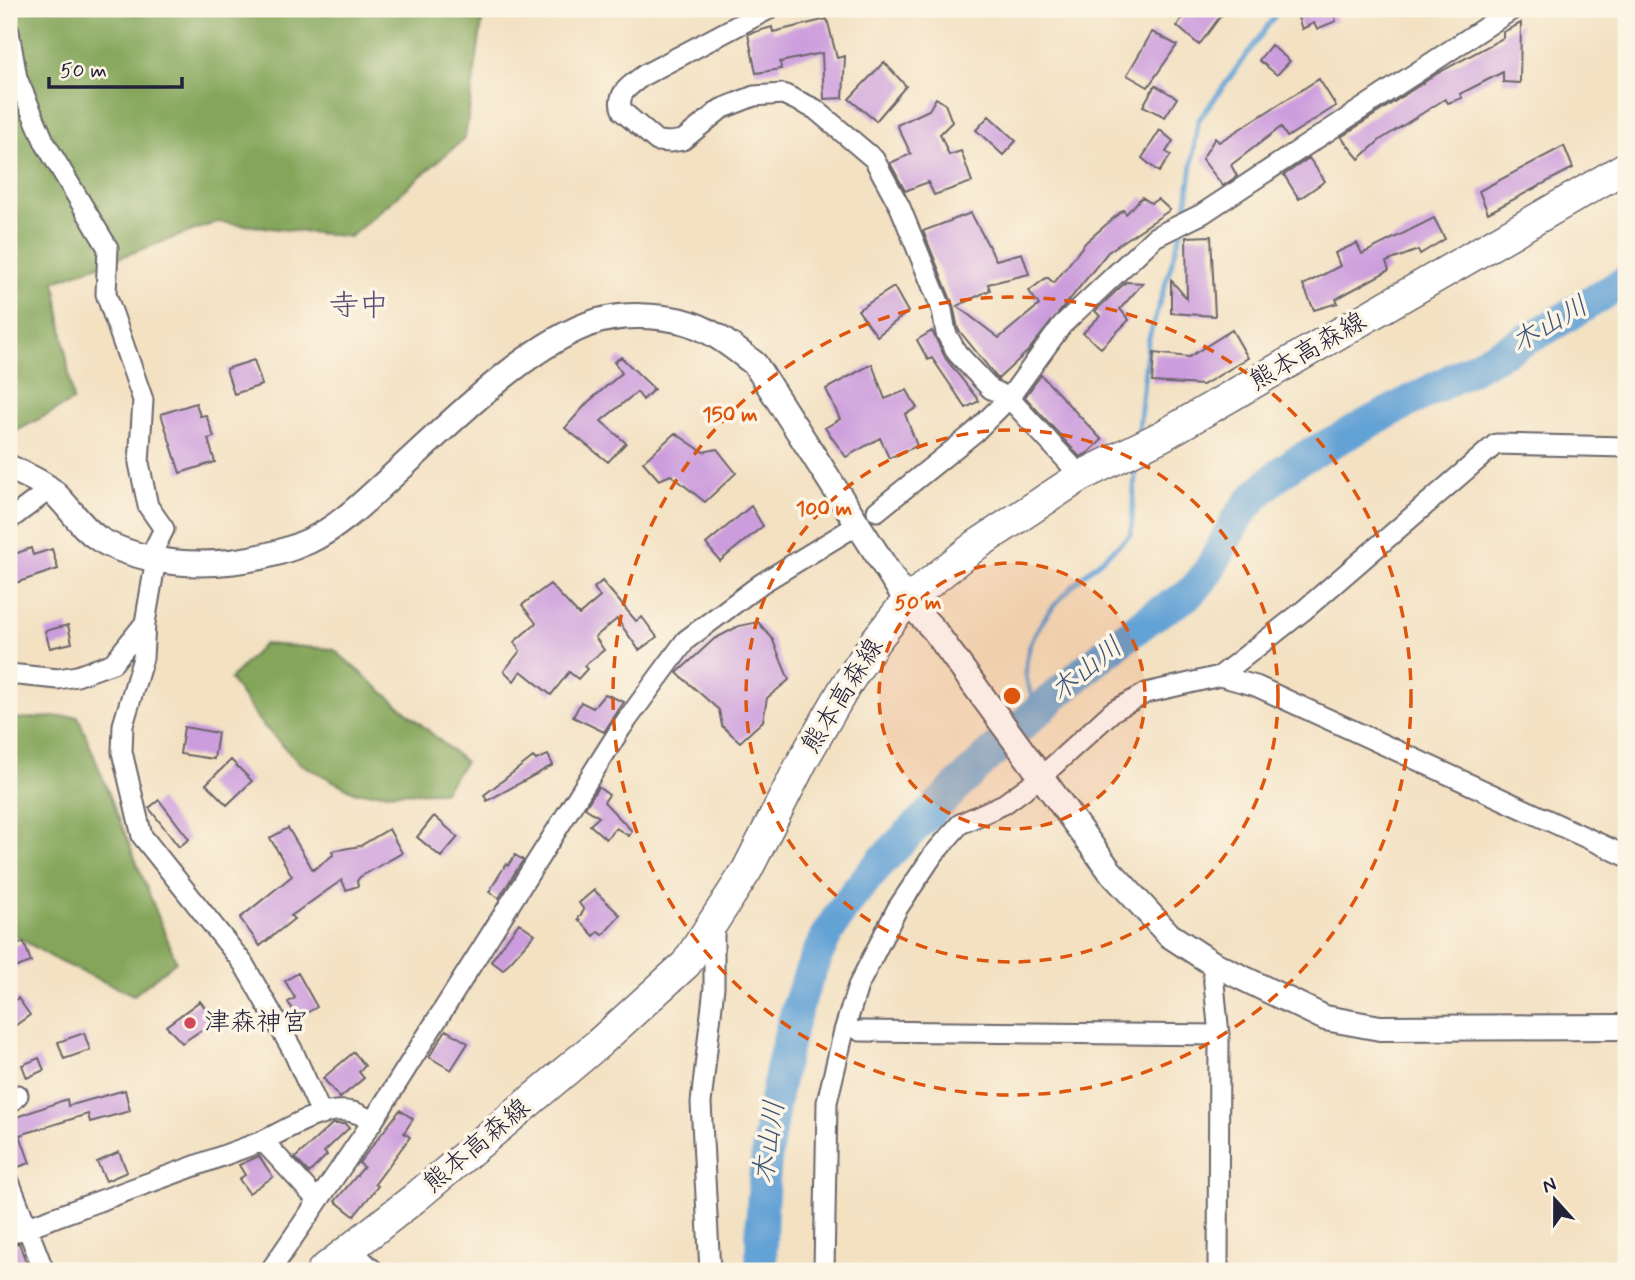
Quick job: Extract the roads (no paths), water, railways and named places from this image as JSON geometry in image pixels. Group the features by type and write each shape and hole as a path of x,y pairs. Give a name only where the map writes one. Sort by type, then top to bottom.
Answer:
{"main road":[{"name":"熊本高森線","path":"322,1271 599,1044 686,964 747,870 803,760 845,687 876,640 907,601 975,546 1081,476 1161,436 1626,167"}],"street":[{"path":"769,9 644,75 626,89 621,97 623,112 657,141 670,142 682,140 721,109 754,96 783,94 815,109 874,159 900,207 942,310 946,333 957,354 991,389 1009,398 1081,476"},
{"path":"877,511 975,432 1009,398 1062,325 1155,237 1202,214 1513,9"},
{"path":"9,32 17,78 45,143 108,248 106,294 143,400 139,463 148,506 164,529 154,549 156,559 145,623 143,658 123,725 122,752 142,836 243,963 292,1049 322,1115"},
{"path":"9,467 50,489 98,539 156,559 214,562 265,558 311,540 346,518 528,358 561,337 598,321 639,316 684,322 721,338 755,364 907,601 934,630 1110,871 1169,935 1212,963 1325,1018 1380,1028 1626,1027"},
{"path":"824,1271 827,1102 858,986 897,909 933,855 960,824 1004,804 1036,771 1113,712 1135,699 1146,693 1220,676 1303,611 1496,444 1626,447"},
{"path":"9,520 50,489"},
{"path":"270,1271 373,1121 621,727 686,639 762,583 849,530"},
{"path":"9,674 58,679 77,676 113,663 145,623"},
{"path":"1220,676 1256,686 1626,856"},
{"path":"710,1271 701,1103 714,987 715,921"},
{"path":"1212,963 1219,1035 1218,1271"},
{"path":"860,1031 1219,1035"},
{"path":"9,1234 263,1141 322,1115 352,1112 373,1121"},
{"path":"263,1141 318,1201"},
{"path":"9,1181 44,1271"},
{"path":"350,1249 374,1271"}],"waterway":[{"path":"1185,216 1198,121 1280,9"},
{"path":"1138,438 1148,341 1182,229"},
{"name":"木山川","path":"762,1271 761,1231 769,1138 788,1041 818,954 837,918 869,875 1038,711 1150,618 1194,589 1208,571 1248,504 1286,468 1546,329 1626,281"},
{"path":"1038,710 1026,679 1028,653 1035,633 1063,596 1131,534 1136,461"}],"place":[{"name":"津森神宮","path":"190,1023"}],"district":[{"name":"寺中","path":"359,306"}]}
